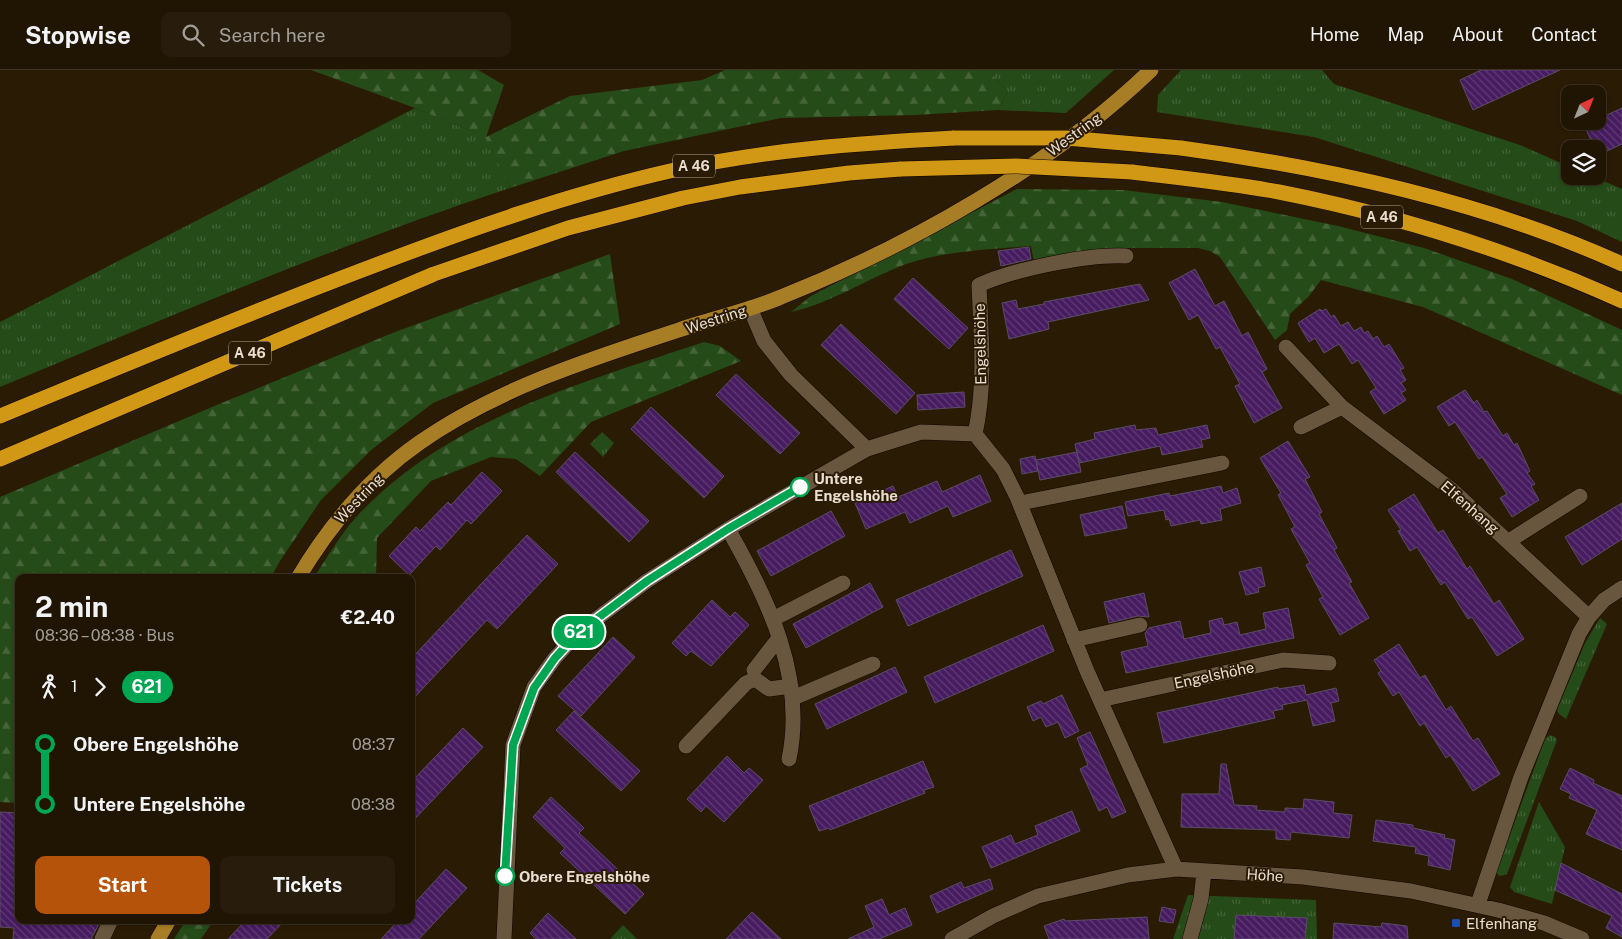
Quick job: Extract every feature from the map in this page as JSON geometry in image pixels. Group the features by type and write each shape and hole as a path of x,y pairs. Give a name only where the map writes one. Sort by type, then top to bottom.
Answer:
{"highway":[{"name":"A 46","path":"0,416 265,307 444,239 568,198 670,171 739,158 819,147 954,138 1066,138 1181,148 1287,165 1432,198 1523,226 1622,264"},
{"name":"A 46","path":"0,459 434,274 568,228 683,198 849,173 901,169 1016,166 1132,172 1216,182 1340,206 1426,229 1516,259 1622,301"}],"main road":[{"name":"Westring","path":"301,574 337,520 368,486 418,443 460,417 505,395 592,360 780,298 877,255 975,201 1034,162 1106,111 1151,70"},
{"path":"158,939 167,924"}],"street":[{"name":"Engelshöhe","path":"975,434 980,410 982,372 979,284 1001,275 1106,255 1126,256"},
{"path":"750,308 764,341 791,375 819,406 866,449"},
{"name":"Elfenhang","path":"1286,347 1342,407 1452,490 1510,541 1590,617"},
{"path":"1301,427 1342,407"},
{"path":"504,939 513,745 534,688 555,658 579,632 647,581 728,529 866,449 921,432 975,434 1003,469 1020,504 1074,640 1176,869"},
{"path":"1020,504 1222,463"},
{"path":"1510,541 1580,496"},
{"path":"728,529 751,570 780,638 792,692 794,736 789,759"},
{"path":"773,619 842,584"},
{"path":"1478,904 1521,777 1579,634 1604,600 1622,588"},
{"path":"1074,640 1140,624"},
{"path":"754,670 780,638"},
{"name":"Engelshöhe","path":"1100,700 1283,660 1329,663"},
{"path":"686,746 746,683 755,679 770,689 792,692 873,664"},
{"name":"Höhe","path":"952,939 993,916 1038,896 1128,875 1176,869 1303,877 1411,891 1478,904 1544,923 1582,939"},
{"path":"1190,939 1201,899 1204,872"},
{"path":"102,939 109,924"}],"green space":[{"path":"311,70 478,70 504,85 486,137 570,96 702,80 725,70 989,70 1007,92 998,110 915,115 781,118 624,151 510,188 485,137 415,108"},
{"path":"989,70 1114,70 1066,113 998,110 1007,92"},
{"path":"1181,70 1322,70 1334,84 1520,145 1561,163 1561,185 1606,185 1606,182 1622,189 1622,242 1577,221 1314,137 1157,112 1158,95"},
{"path":"415,108 486,137 510,188 381,233 190,308 0,387 0,322"},
{"path":"1017,189 1123,190 1222,202 1338,226 1424,248 1512,279 1622,330 1622,395 1423,307 1321,280 1309,296 1290,314 1287,330 1275,340 1220,257 1210,251 1198,248 1112,248 1034,263 1031,246 952,253 906,264 836,296 807,308 791,312 811,296"},
{"path":"610,254 620,324 433,403 371,450 321,500 273,574 15,574 15,803 0,802 0,497 395,332"},
{"path":"704,342 720,346 741,361 591,422 540,476 516,459 491,457 431,481 377,538 376,574 316,574 340,537 358,515 394,481 433,453 475,428 519,408 611,373"},
{"path":"602,432 614,443 603,457 590,444"},
{"path":"1600,618 1607,624 1566,719 1557,710 1585,643"},
{"path":"1550,735 1557,740 1507,874 1500,876 1496,873 1545,739"},
{"path":"1539,802 1565,847 1552,904 1514,892 1510,887"},
{"path":"1188,895 1316,900 1317,939 1173,939"},
{"path":"183,924 211,924 201,939 174,939"},
{"path":"623,925 637,939 610,939"}],"building":[{"path":"1481,70 1560,70 1473,110 1460,80"},
{"path":"1622,108 1622,144 1606,151 1606,140 1591,140 1586,130 1606,130 1606,115"},
{"path":"1029,247 1031,259 1001,266 998,251"},
{"path":"1195,269 1215,306 1224,301 1242,336 1248,332 1267,369 1262,372 1282,408 1254,423 1235,386 1240,384 1220,347 1216,349 1198,315 1189,320 1169,283"},
{"path":"913,278 968,328 949,349 894,299"},
{"path":"1140,284 1149,300 1048,322 1049,329 1009,339 1002,303 1016,300 1018,309 1044,304 1044,302"},
{"path":"1320,309 1322,311 1326,309 1331,317 1334,315 1341,326 1348,322 1354,331 1361,327 1364,333 1368,331 1373,339 1377,336 1384,347 1389,344 1404,368 1400,370 1406,380 1401,383 1406,390 1401,393 1406,400 1384,414 1370,392 1376,388 1358,360 1352,364 1339,344 1324,353 1315,338 1309,342 1298,323"},
{"path":"841,324 915,393 896,414 821,345"},
{"path":"736,374 800,433 780,454 716,395"},
{"path":"1465,390 1474,403 1477,400 1484,412 1487,411 1503,436 1507,433 1514,445 1517,443 1530,471 1527,473 1535,484 1531,486 1539,500 1512,517 1500,498 1507,494 1482,457 1479,459 1455,422 1449,426 1437,407"},
{"path":"964,392 965,407 918,410 917,395"},
{"path":"651,407 724,476 704,498 631,429"},
{"path":"1135,425 1136,430 1156,428 1158,435 1207,425 1210,438 1201,440 1203,447 1162,455 1160,446 1079,463 1075,444 1095,439 1094,433"},
{"path":"1288,441 1310,477 1305,479 1322,512 1319,514 1337,548 1334,550 1352,582 1349,583 1369,618 1340,635 1319,599 1323,597 1306,565 1310,563 1291,529 1295,527 1278,495 1281,493 1260,458"},
{"path":"575,452 649,521 629,542 556,472"},
{"path":"1077,452 1081,472 1040,480 1036,460"},
{"path":"1035,456 1038,471 1022,474 1020,459"},
{"path":"482,472 502,491 471,524 467,520 440,550 436,546 408,574 389,556 416,527 420,531 448,502 451,505"},
{"path":"980,475 991,501 953,517 948,506 910,523 905,512 866,529 855,503 893,486 898,497 937,481 942,492"},
{"path":"1221,486 1223,493 1237,488 1241,503 1220,509 1222,520 1201,524 1200,520 1171,526 1169,519 1166,520 1164,510 1128,516 1125,502 1169,493 1170,496"},
{"path":"1414,494 1438,533 1443,530 1467,569 1470,566 1494,604 1499,600 1524,639 1497,656 1472,617 1468,619 1445,582 1441,585 1417,547 1410,551 1398,531 1401,530 1388,510"},
{"path":"1622,503 1622,539 1582,565 1565,537"},
{"path":"1122,506 1127,528 1085,536 1080,515"},
{"path":"831,511 845,536 771,576 757,551"},
{"path":"527,535 558,564 497,629 487,620 415,697 415,655"},
{"path":"1011,550 1023,576 908,626 896,600"},
{"path":"1261,567 1265,586 1258,588 1259,592 1246,595 1239,572"},
{"path":"870,583 883,607 806,648 793,624"},
{"path":"1144,593 1149,617 1138,616 1109,623 1104,602"},
{"path":"712,600 730,617 735,612 749,625 711,666 691,651 686,656 672,643"},
{"path":"1288,608 1294,638 1126,673 1121,652 1148,646 1145,633 1149,628 1180,621 1184,639 1211,633 1209,621 1222,618 1224,625 1237,622 1240,635 1266,629 1263,613"},
{"path":"1043,625 1054,651 935,703 924,677"},
{"path":"613,637 635,657 581,716 558,696"},
{"path":"1399,644 1420,678 1425,675 1446,710 1451,706 1473,741 1478,738 1500,774 1473,791 1450,755 1446,758 1424,723 1420,726 1399,692 1393,696 1378,673 1381,671 1374,660"},
{"path":"895,667 907,692 827,729 815,704"},
{"path":"1304,685 1306,695 1336,688 1339,701 1331,703 1335,721 1313,726 1307,700 1282,705 1283,709 1273,711 1275,718 1164,743 1157,713 1278,687 1278,689"},
{"path":"1062,695 1079,731 1065,738 1058,722 1046,727 1041,717 1033,721 1027,707 1041,701 1043,704"},
{"path":"574,711 640,771 621,791 556,730"},
{"path":"463,728 483,747 415,819 415,778"},
{"path":"1090,732 1126,812 1112,818 1107,807 1099,811 1080,769 1088,765 1077,738"},
{"path":"727,756 744,773 749,768 763,780 724,822 706,806 701,812 687,799"},
{"path":"923,761 934,787 924,790 925,793 830,830 829,828 819,831 809,806"},
{"path":"1221,764 1226,764 1234,805 1257,806 1256,810 1285,812 1285,808 1303,809 1304,799 1334,802 1333,813 1352,815 1349,838 1291,832 1290,840 1276,839 1276,830 1181,827 1182,794 1219,794"},
{"path":"1570,768 1594,780 1593,783 1622,796 1622,850 1586,834 1597,810 1569,798 1571,794 1560,789"},
{"path":"551,797 584,828 579,833 644,894 625,914 560,853 565,848 533,817"},
{"path":"1072,811 1080,831 991,868 982,847 1011,835 1015,844 1038,835 1035,826"},
{"path":"0,812 15,813 15,924 99,924 91,939 13,939 14,928 0,927"},
{"path":"1376,820 1413,825 1413,828 1445,835 1444,838 1455,840 1450,870 1428,865 1429,856 1415,853 1416,847 1373,841"},
{"path":"1561,863 1622,894 1622,937 1606,928 1612,916 1555,890"},
{"path":"446,869 467,888 419,939 381,939 395,924 415,924 415,903"},
{"path":"990,879 993,889 937,913 930,896 961,882 964,888"},
{"path":"882,899 889,915 905,908 912,925 879,939 848,939 874,927 865,906"},
{"path":"1162,907 1176,910 1173,923 1159,921"},
{"path":"752,912 781,939 726,939"},
{"path":"548,913 576,939 536,939 530,933"},
{"path":"1236,915 1307,918 1305,939 1234,939"},
{"path":"1147,917 1149,939 1049,939 1044,926 1064,919 1065,921"},
{"path":"1334,923 1381,927 1382,923 1407,926 1408,939 1333,939"},
{"path":"242,924 281,924 267,939 228,939"}],"bus line":[{"name":"621","path":"505,876 513,745 534,688 555,658 579,632 647,581 728,529 800,487"}],"place":[{"name":"Untere Engelshöhe","path":"800,487"},
{"name":"Obere Engelshöhe","path":"505,876"},
{"name":"Elfenhang","path":"1456,923"}]}
